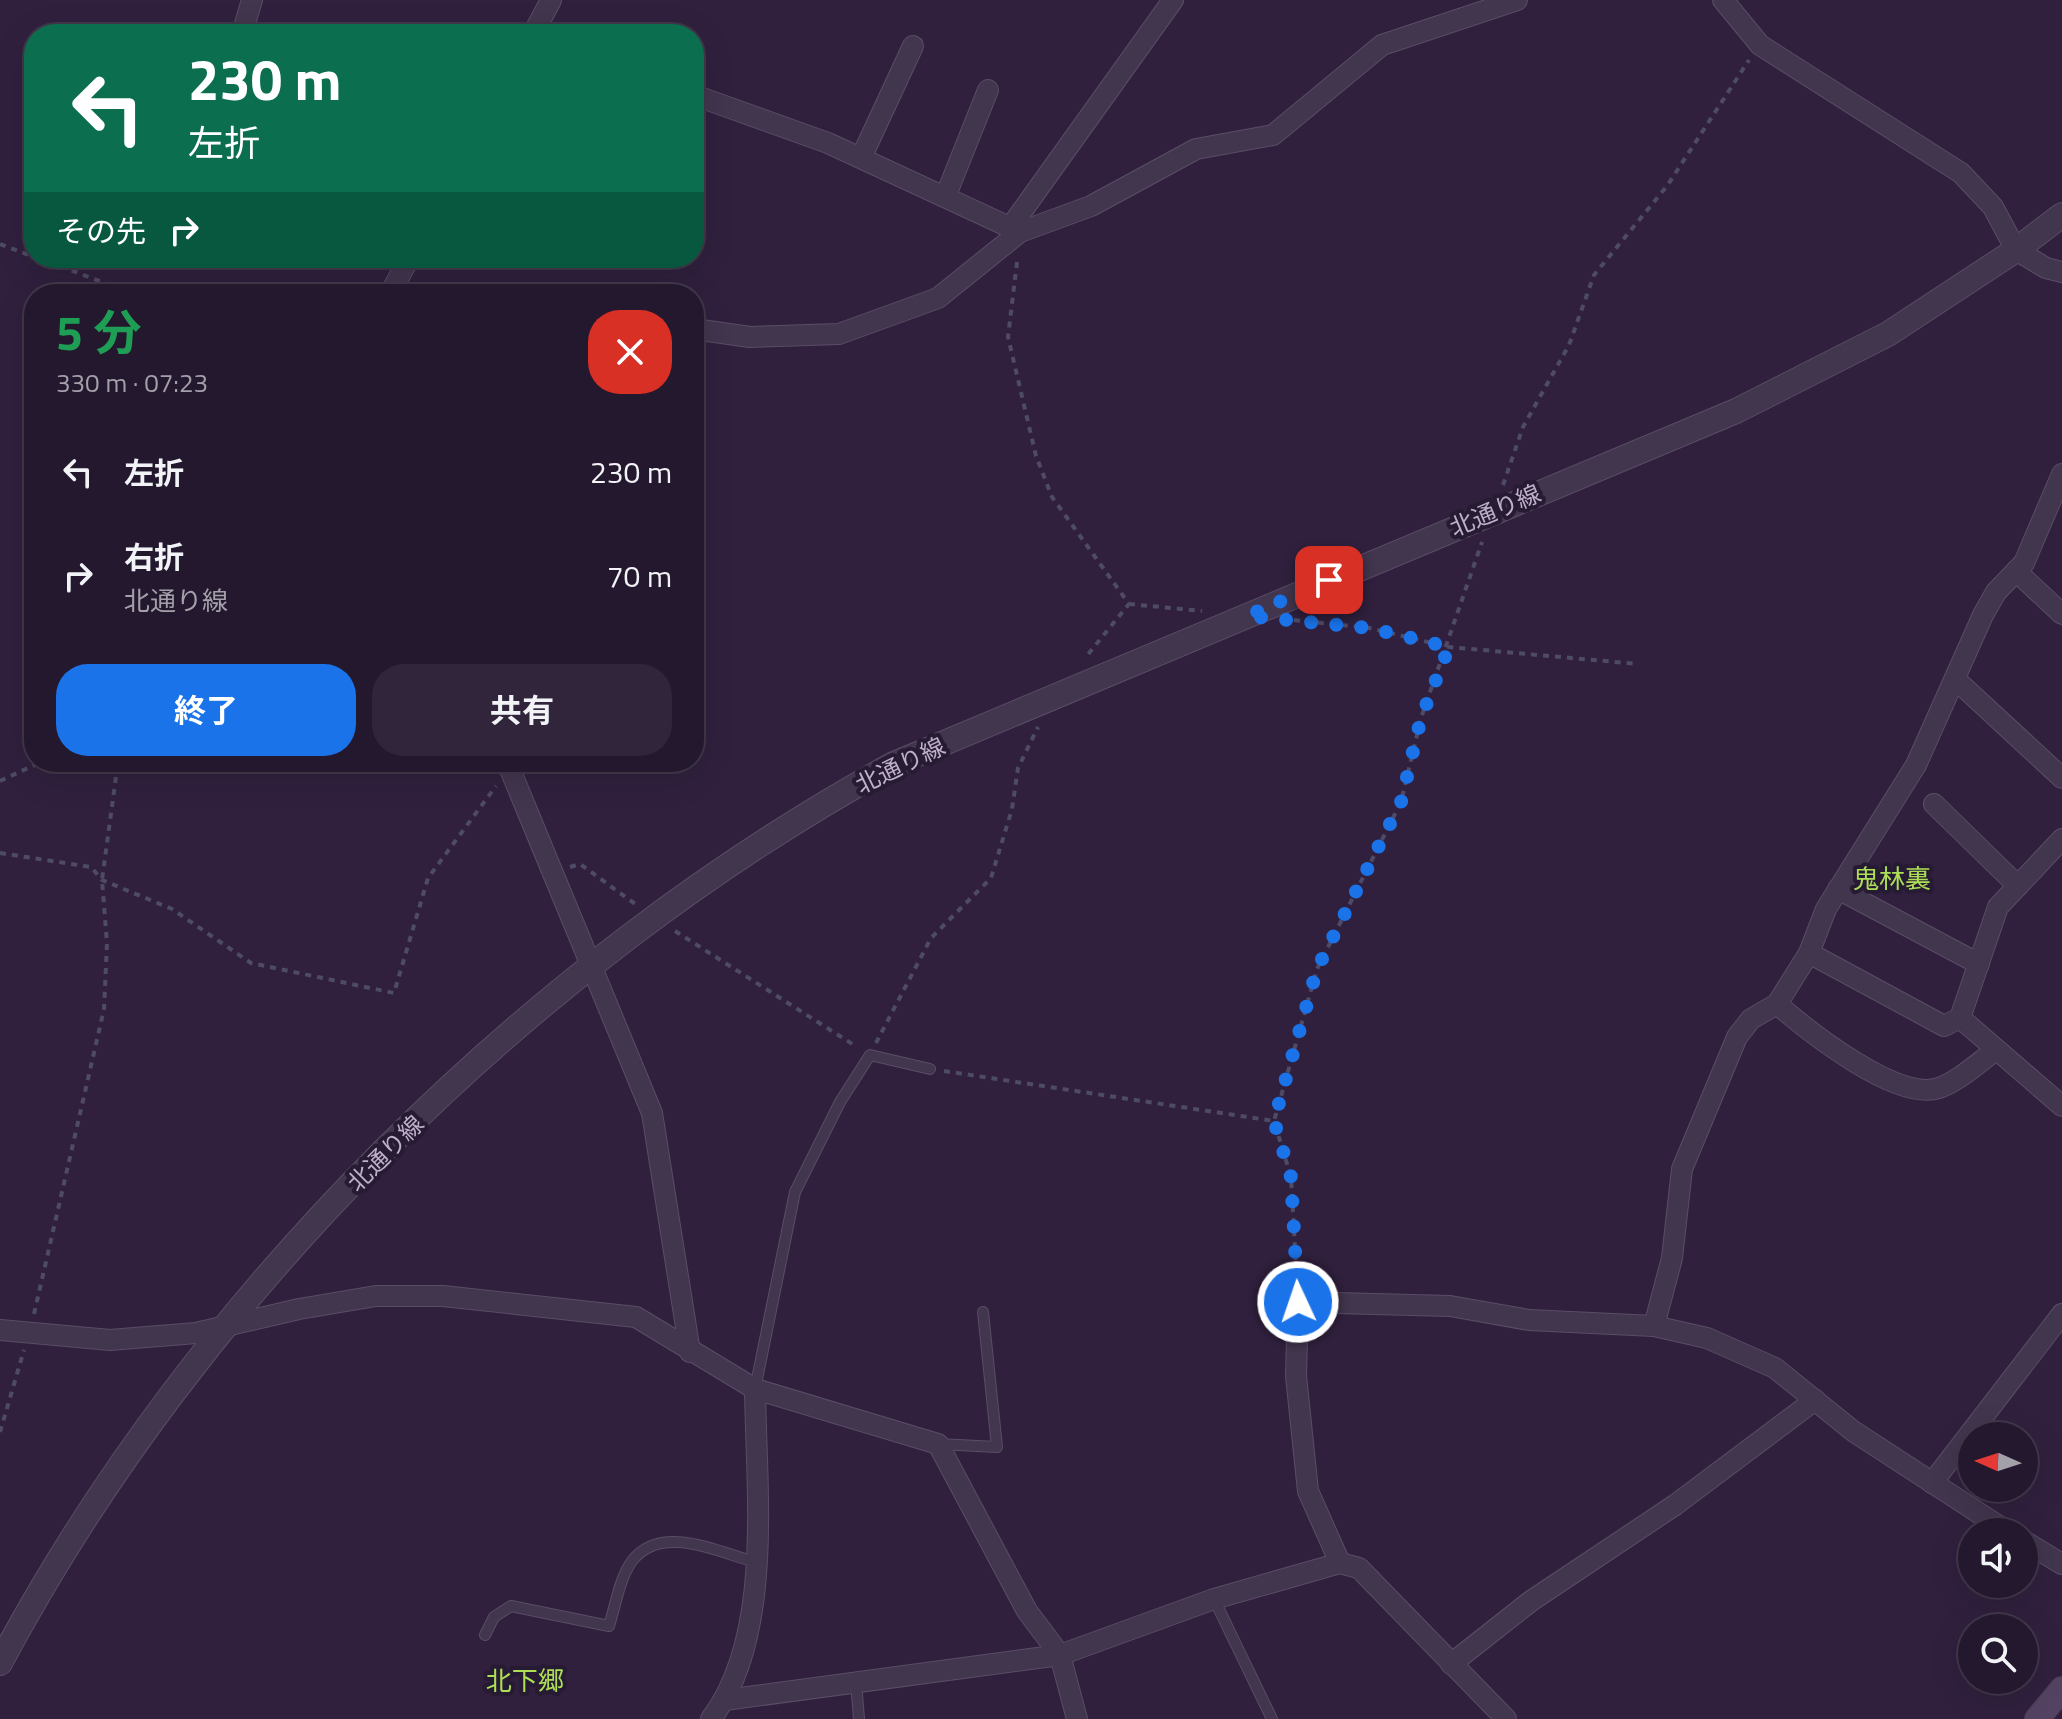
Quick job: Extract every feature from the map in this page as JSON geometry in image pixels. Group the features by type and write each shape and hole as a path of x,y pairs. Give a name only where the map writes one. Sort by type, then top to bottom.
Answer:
{"main road":[{"path":"2037,1719 2062,1689"}],"street":[{"path":"245,24 252,0"},
{"path":"538,24 551,0"},
{"path":"704,330 750,337 839,334 938,298 1016,228 1173,0"},
{"path":"704,99 861,158 1016,228 1091,206 1196,149 1273,135 1382,45 1517,0"},
{"path":"1723,0 1760,45 1961,173 1993,207 2016,250 2046,268 2062,272"},
{"path":"861,158 913,46"},
{"path":"946,195 988,90"},
{"name":"北通り線","path":"0,1663 38,1592 135,1443 225,1326 359,1177 475,1062 654,918 818,806 894,764 1736,411 1888,334 2016,250 2062,215"},
{"path":"1654,1326 1672,1258 1682,1169 1737,1037 1751,1019 1777,1004 1809,953 1838,889 1882,825 1916,765 1983,615 1996,592 2024,563 2062,474"},
{"path":"2016,571 2062,614"},
{"path":"1955,679 2062,778"},
{"path":"511,772 652,1113 690,1352"},
{"path":"1934,804 2018,886"},
{"path":"1809,953 1944,1026 1960,1018 1998,907 2062,839"},
{"path":"1838,889 1979,964"},
{"path":"1777,1004 1819,1041 1907,1089 1938,1088 1996,1050"},
{"path":"1960,1018 2062,1106"},
{"path":"0,1330 110,1340 196,1333 376,1296 443,1296 636,1317 755,1389 938,1444 1027,1611 1060,1655 1077,1719"},
{"path":"1340,1563 1308,1491 1296,1376 1298,1302 1407,1303 1486,1310 1529,1320 1654,1326 1707,1338 1775,1368 1853,1431 1986,1518"},
{"path":"1932,1483 2062,1314"},
{"path":"711,1719 725,1700 752,1619 755,1389"},
{"path":"1451,1664 1531,1601 1675,1505 1815,1400"},
{"path":"2038,1549 2062,1564"},
{"path":"725,1700 1060,1655 1214,1599 1340,1563 1359,1568 1506,1719"}],"lane":[{"path":"755,1389 795,1192 840,1102 870,1055 930,1069"},
{"path":"938,1444 997,1447 983,1312"},
{"path":"485,1635 494,1617 511,1606 609,1626 630,1563 645,1548 669,1540 755,1562"},
{"path":"1214,1599 1272,1719"},
{"path":"856,1682 859,1719"}],"path":[{"path":"1298,1302 1291,1177 1274,1121 1317,969 1401,802 1421,718 1449,647 1523,427 1569,345 1594,275 1667,186 1760,45"},
{"path":"1016,228 1008,337 1036,456 1052,497 1129,604 1203,611"},
{"path":"0,244 24,253"},
{"path":"65,268 108,284"},
{"path":"1079,664 1098,646 1129,604"},
{"path":"1293,620 1369,628 1449,647 1638,664"},
{"path":"553,873 580,864 654,918 870,1055 931,938 991,878 1012,809 1018,768 1052,698"},
{"path":"0,781 24,770"},
{"path":"0,1432 29,1332 104,1009 107,943 102,880 117,772"},
{"path":"0,853 91,867 102,880 172,909 251,963 394,993 428,878 503,772"},
{"path":"930,1069 1274,1121"}],"district":[{"name":"鬼林裏","path":"1892,878"},
{"name":"北下郷","path":"525,1680"}],"route":[{"path":"1298,1302 1291,1177 1274,1121 1300,1019 1317,969 1401,802 1421,718 1449,647 1369,628 1247,616 1329,580"}]}
